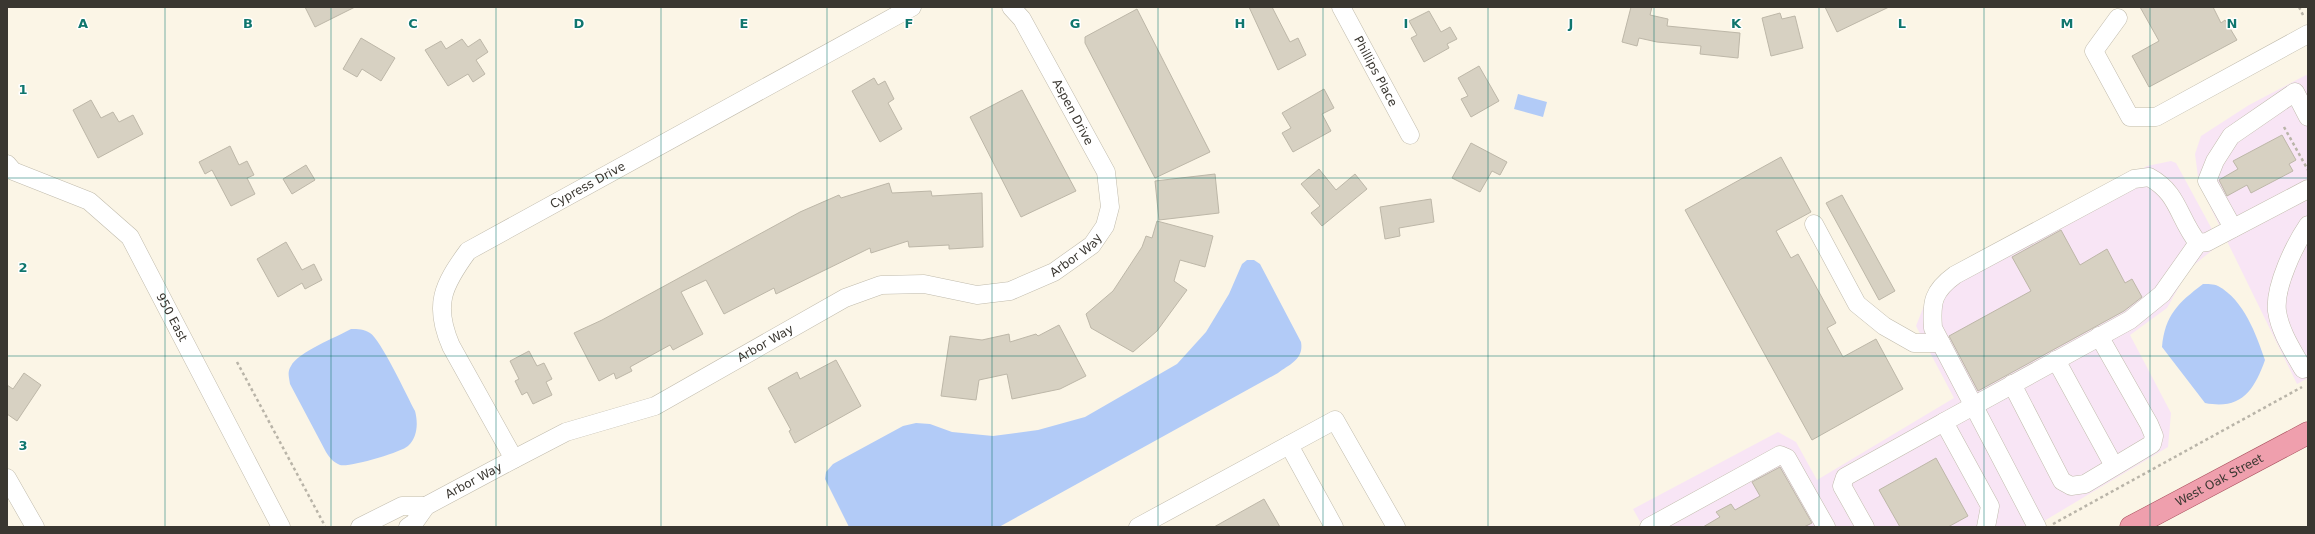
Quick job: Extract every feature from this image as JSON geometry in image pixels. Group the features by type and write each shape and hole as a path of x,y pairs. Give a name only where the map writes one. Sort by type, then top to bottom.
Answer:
{"main road":[{"name":"West Oak Street","path":"2130,527 2158,521 2308,432"}],"street":[{"name":"Cypress Drive","path":"514,459 451,346 442,326 441,305 449,276 468,251 912,7"},
{"name":"Aspen Drive","path":"1011,7 1022,19 1106,172 1110,207 1104,226"},
{"name":"Phillips Place","path":"1341,7 1410,135"},
{"path":"2118,18 2094,51 2130,117 2156,117 2308,34"},
{"path":"2233,228 2207,181 2214,161 2231,136 2295,92 2308,117"},
{"name":"950 East","path":"7,164 13,171 89,201 130,237 281,527"},
{"path":"2037,527 1933,328 1931,306 1941,286 1955,276 2134,179 2149,176 2169,191 2190,232 2198,243"},
{"path":"1864,527 1842,486 1845,477 2130,320 2162,294 2198,243 2207,242 2308,189"},
{"path":"1814,224 1857,304 1884,326 1914,342 1941,343"},
{"path":"2307,375 2286,338 2277,309 2279,292 2288,263 2308,225"},
{"name":"Arbor Way","path":"360,527 402,506 426,506 566,432 655,406 845,298 881,284 924,284 977,295 1010,291 1054,272 1092,245 1104,226"},
{"path":"2012,384 2062,481 2070,486 2085,484 2152,444 2154,436 2149,424 2099,336"},
{"path":"2056,360 2114,466"},
{"path":"1138,527 1335,420 1396,527"},
{"path":"1944,422 1990,506 1986,527"},
{"path":"1289,445 1334,527"},
{"path":"1649,527 1780,455 1787,458 1826,527"},
{"path":"7,478 35,527"},
{"name":"Arbor Way","path":"408,527 414,524 426,506"}],"path":[{"path":"2284,127 2308,170"},
{"path":"237,362 325,526"},
{"path":"2047,527 2307,375"}],"shaded area":[{"path":"2306,75 2308,76 2308,378 2297,384 2199,184 2195,154 2201,136 2249,105"},
{"path":"2171,161 2176,163 2220,244 2189,269 2167,308 2130,335 2171,413 2168,447 2034,527 1643,527 1633,509 1778,432 1796,442 1817,480 1954,398 1916,326 1933,283 2147,166"}],"water":[{"path":"1518,94 1547,102 1543,117 1514,109"},
{"path":"1247,260 1254,260 1260,264 1301,342 1298,357 1278,373 999,527 849,527 825,479 826,472 833,464 903,426 916,423 930,424 952,432 993,436 1038,430 1085,417 1177,364 1206,332 1229,294 1242,264"},
{"path":"2203,284 2213,284 2218,286 2235,300 2248,318 2258,339 2265,360 2251,389 2237,401 2228,404 2205,403 2162,347 2166,326 2174,311 2186,297"},
{"path":"351,329 370,333 381,346 415,411 417,420 414,438 404,449 363,462 340,465 335,463 326,452 290,384 289,372 291,366 301,355"}],"building":[{"path":"305,7 355,7 315,27"},
{"path":"1249,7 1272,7 1290,42 1298,38 1306,55 1278,70"},
{"path":"1631,7 1652,7 1650,15 1668,19 1667,26 1740,33 1738,58 1700,54 1701,46 1657,42 1639,38 1637,46 1622,42"},
{"path":"1825,7 1889,7 1837,32"},
{"path":"2140,7 2213,7 2221,23 2225,20 2237,40 2149,87 2132,56 2159,41"},
{"path":"1137,9 1210,152 1155,178 1085,43 1085,37"},
{"path":"1429,11 1441,32 1450,27 1457,39 1447,44 1449,48 1424,62 1411,38 1417,35 1409,21"},
{"path":"1780,13 1782,19 1795,16 1803,48 1771,56 1762,18"},
{"path":"361,38 395,58 381,81 362,69 357,77 343,69"},
{"path":"462,39 468,47 480,39 488,52 476,60 485,74 473,82 468,74 448,86 425,50 441,41 446,49"},
{"path":"1479,66 1499,101 1471,117 1461,99 1468,96 1458,78"},
{"path":"874,78 878,85 885,81 894,99 888,103 902,129 880,142 852,91"},
{"path":"1324,89 1334,108 1322,114 1331,131 1293,152 1282,133 1291,128 1282,113"},
{"path":"1022,90 1076,191 1021,217 970,117"},
{"path":"91,100 101,118 113,112 119,122 133,115 143,134 98,158 73,110"},
{"path":"2282,135 2296,160 2289,164 2293,171 2251,193 2247,185 2227,196 2219,180 2238,169 2233,161"},
{"path":"1471,143 1507,162 1500,175 1492,171 1480,192 1452,178"},
{"path":"230,146 239,165 247,161 254,175 247,178 255,194 231,206 212,170 205,174 199,162"},
{"path":"1781,157 1811,212 1776,231 1791,258 1798,254 1836,323 1827,328 1843,357 1876,339 1903,389 1812,440 1685,210"},
{"path":"306,165 315,180 292,194 283,179"},
{"path":"1319,169 1336,190 1355,174 1367,189 1322,226 1311,213 1320,206 1301,184"},
{"path":"1215,174 1219,213 1159,220 1155,181"},
{"path":"889,183 892,193 931,191 932,196 982,193 983,247 949,249 949,245 909,247 908,241 871,253 870,248 776,294 774,288 724,314 706,280 681,292 703,334 673,350 670,345 630,367 632,371 616,379 614,373 599,381 574,333 602,320 800,212 839,195 841,198"},
{"path":"1842,195 1895,291 1879,300 1826,203"},
{"path":"1431,199 1434,222 1399,228 1400,236 1385,239 1380,207"},
{"path":"1157,221 1213,236 1205,267 1180,260 1174,281 1187,290 1157,331 1133,352 1091,328 1086,314 1113,291 1142,247 1146,236 1152,238"},
{"path":"2061,230 2080,265 2107,249 2125,283 2132,279 2142,297 2124,311 1978,391 1949,336 2031,291 2012,257"},
{"path":"286,242 302,270 314,264 322,280 305,289 302,283 278,297 257,259"},
{"path":"1059,325 1086,376 1060,389 1012,399 1007,374 979,380 976,400 941,396 950,336 982,340 1009,334 1010,342 1036,334 1038,336"},
{"path":"529,351 537,366 544,363 552,379 546,382 552,395 533,404 527,392 522,395 515,381 519,379 510,361"},
{"path":"836,360 861,406 795,443 789,431 791,430 768,388 797,372 800,379"},
{"path":"24,373 41,385 17,421 7,414 7,385 13,389"},
{"path":"1936,458 1968,516 1948,527 1900,527 1879,490"},
{"path":"1780,467 1812,523 1804,527 1703,527 1720,517 1716,512 1731,504 1735,510 1760,496 1752,482"},
{"path":"1264,499 1280,527 1214,527"}]}
